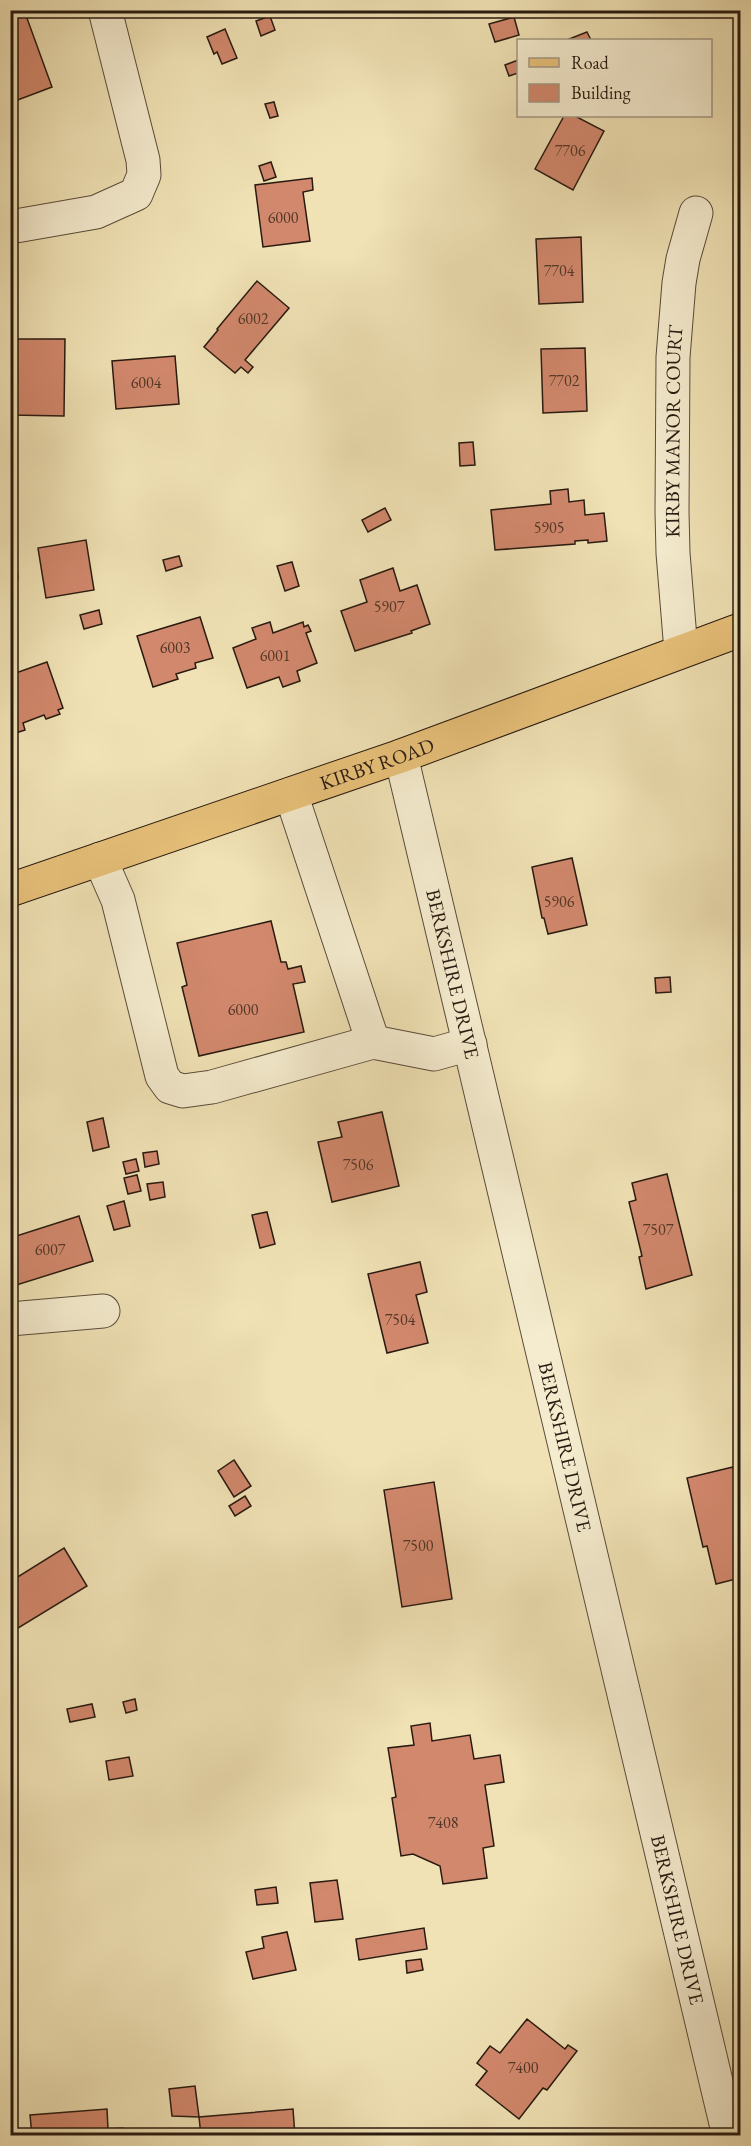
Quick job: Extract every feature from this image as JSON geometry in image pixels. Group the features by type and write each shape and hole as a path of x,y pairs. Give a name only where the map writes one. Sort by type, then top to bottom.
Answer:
{"main road":[{"name":"KIRBY ROAD","path":"10,890 401,756 741,630"}],"street":[{"path":"10,227 96,212 136,194 144,175 144,160 105,10"},
{"name":"KIRBY MANOR COURT","path":"681,651 672,533 674,357 679,283 696,213"},
{"name":"BERKSHIRE DRIVE","path":"401,756 729,2136"},
{"path":"291,794 373,1042"},
{"path":"100,859 118,900 162,1076 170,1088 183,1091 212,1087 373,1042 434,1054 470,1044"},
{"path":"10,1319 103,1311"}],"building":[{"path":"10,10 24,10 52,87 15,101 10,88"},
{"path":"270,16 275,30 261,36 256,21"},
{"path":"514,17 519,35 495,42 489,24"},
{"path":"225,29 237,58 222,64 217,52 214,54 207,37"},
{"path":"587,32 590,39 569,39"},
{"path":"517,60 517,73 509,76 505,65"},
{"path":"274,102 278,116 270,118 265,104"},
{"path":"563,117 577,117 604,131 573,190 535,169"},
{"path":"271,162 276,177 264,181 259,166"},
{"path":"312,178 313,190 303,192 310,241 263,247 255,185"},
{"path":"581,237 583,302 539,304 536,239"},
{"path":"257,281 289,308 245,360 253,367 248,373 241,367 235,373 204,347"},
{"path":"10,339 65,339 64,416 10,415"},
{"path":"585,348 587,411 543,413 541,349"},
{"path":"175,356 179,404 116,409 112,361"},
{"path":"473,442 475,465 460,466 459,443"},
{"path":"568,489 569,502 584,500 585,515 604,513 607,541 588,543 588,540 575,541 575,544 495,550 491,510 551,504 550,491"},
{"path":"385,508 391,520 368,532 362,520"},
{"path":"86,540 94,590 46,598 38,548"},
{"path":"15,549 18,578 10,579 10,550"},
{"path":"179,556 182,566 166,571 163,560"},
{"path":"292,562 299,586 285,591 277,566"},
{"path":"393,568 400,591 417,585 430,624 411,631 412,633 355,651 341,611 367,602 360,580"},
{"path":"99,610 102,624 84,629 80,615"},
{"path":"200,617 213,658 195,663 196,668 176,674 178,679 153,687 137,636"},
{"path":"270,622 273,633 303,622 304,627 308,625 311,631 306,633 317,663 297,671 300,681 283,687 279,677 247,688 233,648 256,639 252,628"},
{"path":"47,662 63,708 58,710 60,714 46,719 44,715 23,723 25,730 10,735 10,675"},
{"path":"572,858 587,925 548,934 544,918 542,918 532,867"},
{"path":"271,921 281,962 286,962 288,969 301,966 305,982 293,984 304,1032 199,1056 182,987 187,985 177,943"},
{"path":"670,977 671,992 656,993 655,978"},
{"path":"382,1112 399,1186 332,1202 318,1142 342,1137 338,1122"},
{"path":"103,1118 109,1147 93,1151 87,1122"},
{"path":"157,1151 159,1164 145,1167 143,1153"},
{"path":"136,1159 139,1171 126,1174 123,1162"},
{"path":"667,1174 692,1275 646,1289 639,1257 642,1256 629,1202 636,1200 632,1183"},
{"path":"137,1175 141,1191 128,1194 124,1178"},
{"path":"163,1182 165,1197 150,1200 147,1184"},
{"path":"124,1201 130,1226 114,1230 107,1206"},
{"path":"267,1212 275,1244 260,1248 252,1215"},
{"path":"79,1216 93,1261 10,1287 10,1238"},
{"path":"420,1262 427,1292 416,1295 428,1343 387,1353 368,1274"},
{"path":"234,1460 251,1486 234,1497 218,1471"},
{"path":"733,1467 740,1498 740,1578 716,1584 707,1546 703,1547 687,1478"},
{"path":"434,1482 452,1599 402,1607 384,1490"},
{"path":"245,1496 251,1506 235,1516 229,1506"},
{"path":"64,1548 87,1586 10,1633 10,1575 13,1580"},
{"path":"135,1699 137,1710 126,1713 123,1702"},
{"path":"92,1704 95,1717 70,1722 67,1709"},
{"path":"430,1723 432,1741 470,1735 474,1759 500,1755 504,1782 485,1785 494,1846 483,1848 487,1878 443,1884 440,1866 413,1854 401,1856 392,1798 396,1797 388,1748 414,1745 411,1726"},
{"path":"129,1757 133,1776 109,1780 106,1761"},
{"path":"337,1880 343,1919 315,1922 310,1883"},
{"path":"276,1887 278,1903 257,1905 255,1890"},
{"path":"424,1928 427,1949 359,1960 356,1939"},
{"path":"287,1932 296,1970 253,1979 246,1952 264,1948 262,1937"},
{"path":"421,1959 423,1970 407,1973 406,1961"},
{"path":"527,2019 565,2049 568,2045 577,2051 547,2090 543,2088 519,2119 476,2085 487,2071 477,2063 490,2046 500,2053"},
{"path":"195,2086 199,2117 172,2116 169,2089"},
{"path":"107,2109 108,2129 123,2128 124,2133 155,2130 155,2136 32,2136 30,2115"},
{"path":"293,2109 295,2136 201,2136 199,2117"}]}
